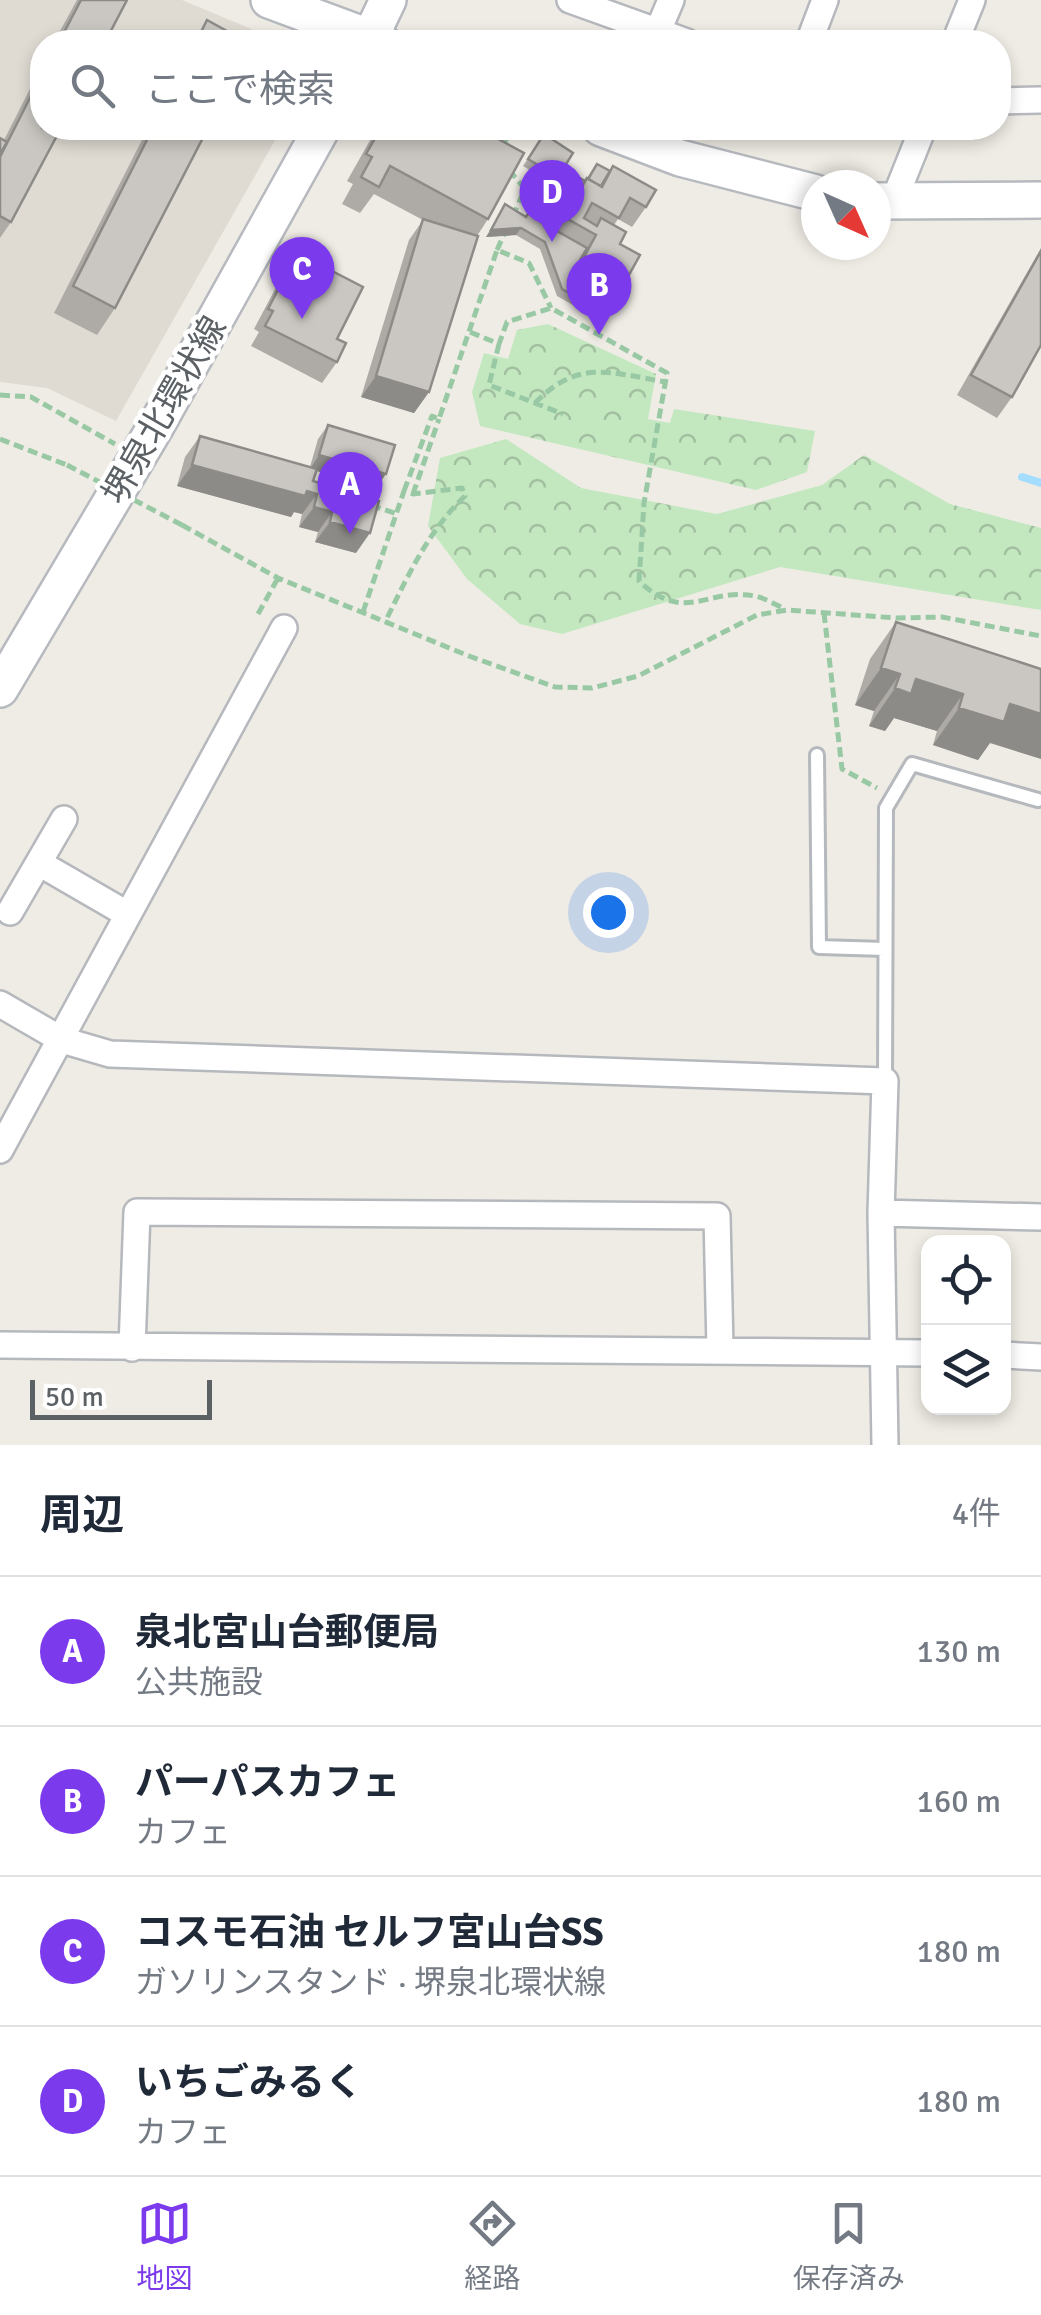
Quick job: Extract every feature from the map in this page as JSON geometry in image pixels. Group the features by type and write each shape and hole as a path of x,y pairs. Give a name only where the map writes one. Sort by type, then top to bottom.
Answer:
{"main road":[{"path":"270,0 345,30"},
{"path":"377,30 388,0"},
{"name":"堺泉北環状線","path":"0,689 156,426 315,140"},
{"path":"633,140 680,158 801,189"},
{"path":"891,202 1041,200"}],"street":[{"path":"570,0 655,30"},
{"path":"658,30 671,0"},
{"path":"813,30 825,0"},
{"path":"961,30 972,0"},
{"path":"1011,101 1041,100"},
{"path":"891,190 917,140"},
{"path":"0,1150 284,628"},
{"path":"10,912 64,819"},
{"path":"40,864 128,914"},
{"path":"0,1004 62,1040 110,1054 886,1081 881,1214 885,1445"},
{"path":"132,1348 136,1212 156,1212 718,1216 720,1349"},
{"path":"881,1214 1041,1217"},
{"path":"0,1346 921,1352"},
{"path":"1011,1355 1041,1357"}],"lane":[{"path":"816,755 819,947 886,950"},
{"path":"886,1081 886,808 912,764 1038,800"}],"path":[{"path":"413,494 497,250 525,189 500,158 506,140"},
{"path":"497,250 530,263 551,308 667,373 639,536 639,582 655,596 686,605 757,596 787,610"},
{"path":"551,308 507,322 489,385 562,414"},
{"path":"470,332 499,344"},
{"path":"535,403 547,390 582,371 666,385"},
{"path":"0,395 31,397 118,445"},
{"path":"363,612 432,416 439,419"},
{"path":"0,439 67,464 278,578 555,687 592,688 638,676 757,615 787,610 896,618 942,617 1041,636"},
{"path":"385,622 426,542 442,517 465,496 462,488 413,494 404,491"},
{"path":"365,504 397,514"},
{"path":"258,614 278,578"},
{"path":"824,612 842,769 893,797"}],"shaded area":[{"path":"0,0 182,0 253,30 30,30 30,140 275,140 116,421 47,388 0,382"}],"green space":[{"path":"548,324 656,374 648,419 670,423 674,409 815,431 807,472 756,490 480,426 472,392 484,353 508,359 517,330"},
{"path":"506,439 581,488 717,514 822,485 864,455 950,504 1041,528 1041,610 780,567 562,634 520,624 467,579 428,526 440,458"}],"building":[{"path":"81,0 127,0 111,30 65,30"},
{"path":"207,20 225,30 202,30"},
{"path":"30,98 30,140 55,140 11,222 0,216 0,157"},
{"path":"147,140 202,140 115,308 73,286"},
{"path":"374,140 500,140 524,153 488,219 390,166 379,187 361,177 372,157 366,154"},
{"path":"540,140 553,140 573,153 563,169 585,181 574,197 561,190 541,222 587,248 568,281 613,306 608,315 562,289 545,242 521,228 491,230 505,204 526,217 553,174 528,159"},
{"path":"597,164 610,171 601,186 588,179"},
{"path":"613,166 656,190 646,207 630,198 619,218 592,203 584,218 597,226 601,218 626,232 620,244 640,255 620,291 578,268 596,235 550,209 561,190 575,198 587,178 602,187"},
{"path":"423,219 478,236 429,392 376,376"},
{"path":"1041,251 1041,345 1012,397 971,375"},
{"path":"297,253 363,287 337,339 346,343 337,362 265,326 273,311 268,309"},
{"path":"328,425 395,445 386,474 319,455"},
{"path":"200,436 317,469 313,481 379,501 370,533 330,522 332,512 314,507 317,494 307,491 305,496 192,465"},
{"path":"896,622 1041,669 1041,714 1010,704 1004,722 959,708 963,694 916,679 911,694 895,688 900,674 881,668"}],"waterway":[{"path":"1022,477 1041,483"}],"place":[{"name":"いちごみるく","path":"552,242"},
{"name":"コスモ石油 セルフ宮山台SS","path":"302,319"},
{"name":"パーパスカフェ","path":"599,335"},
{"name":"泉北宮山台郵便局","path":"350,534"}]}
